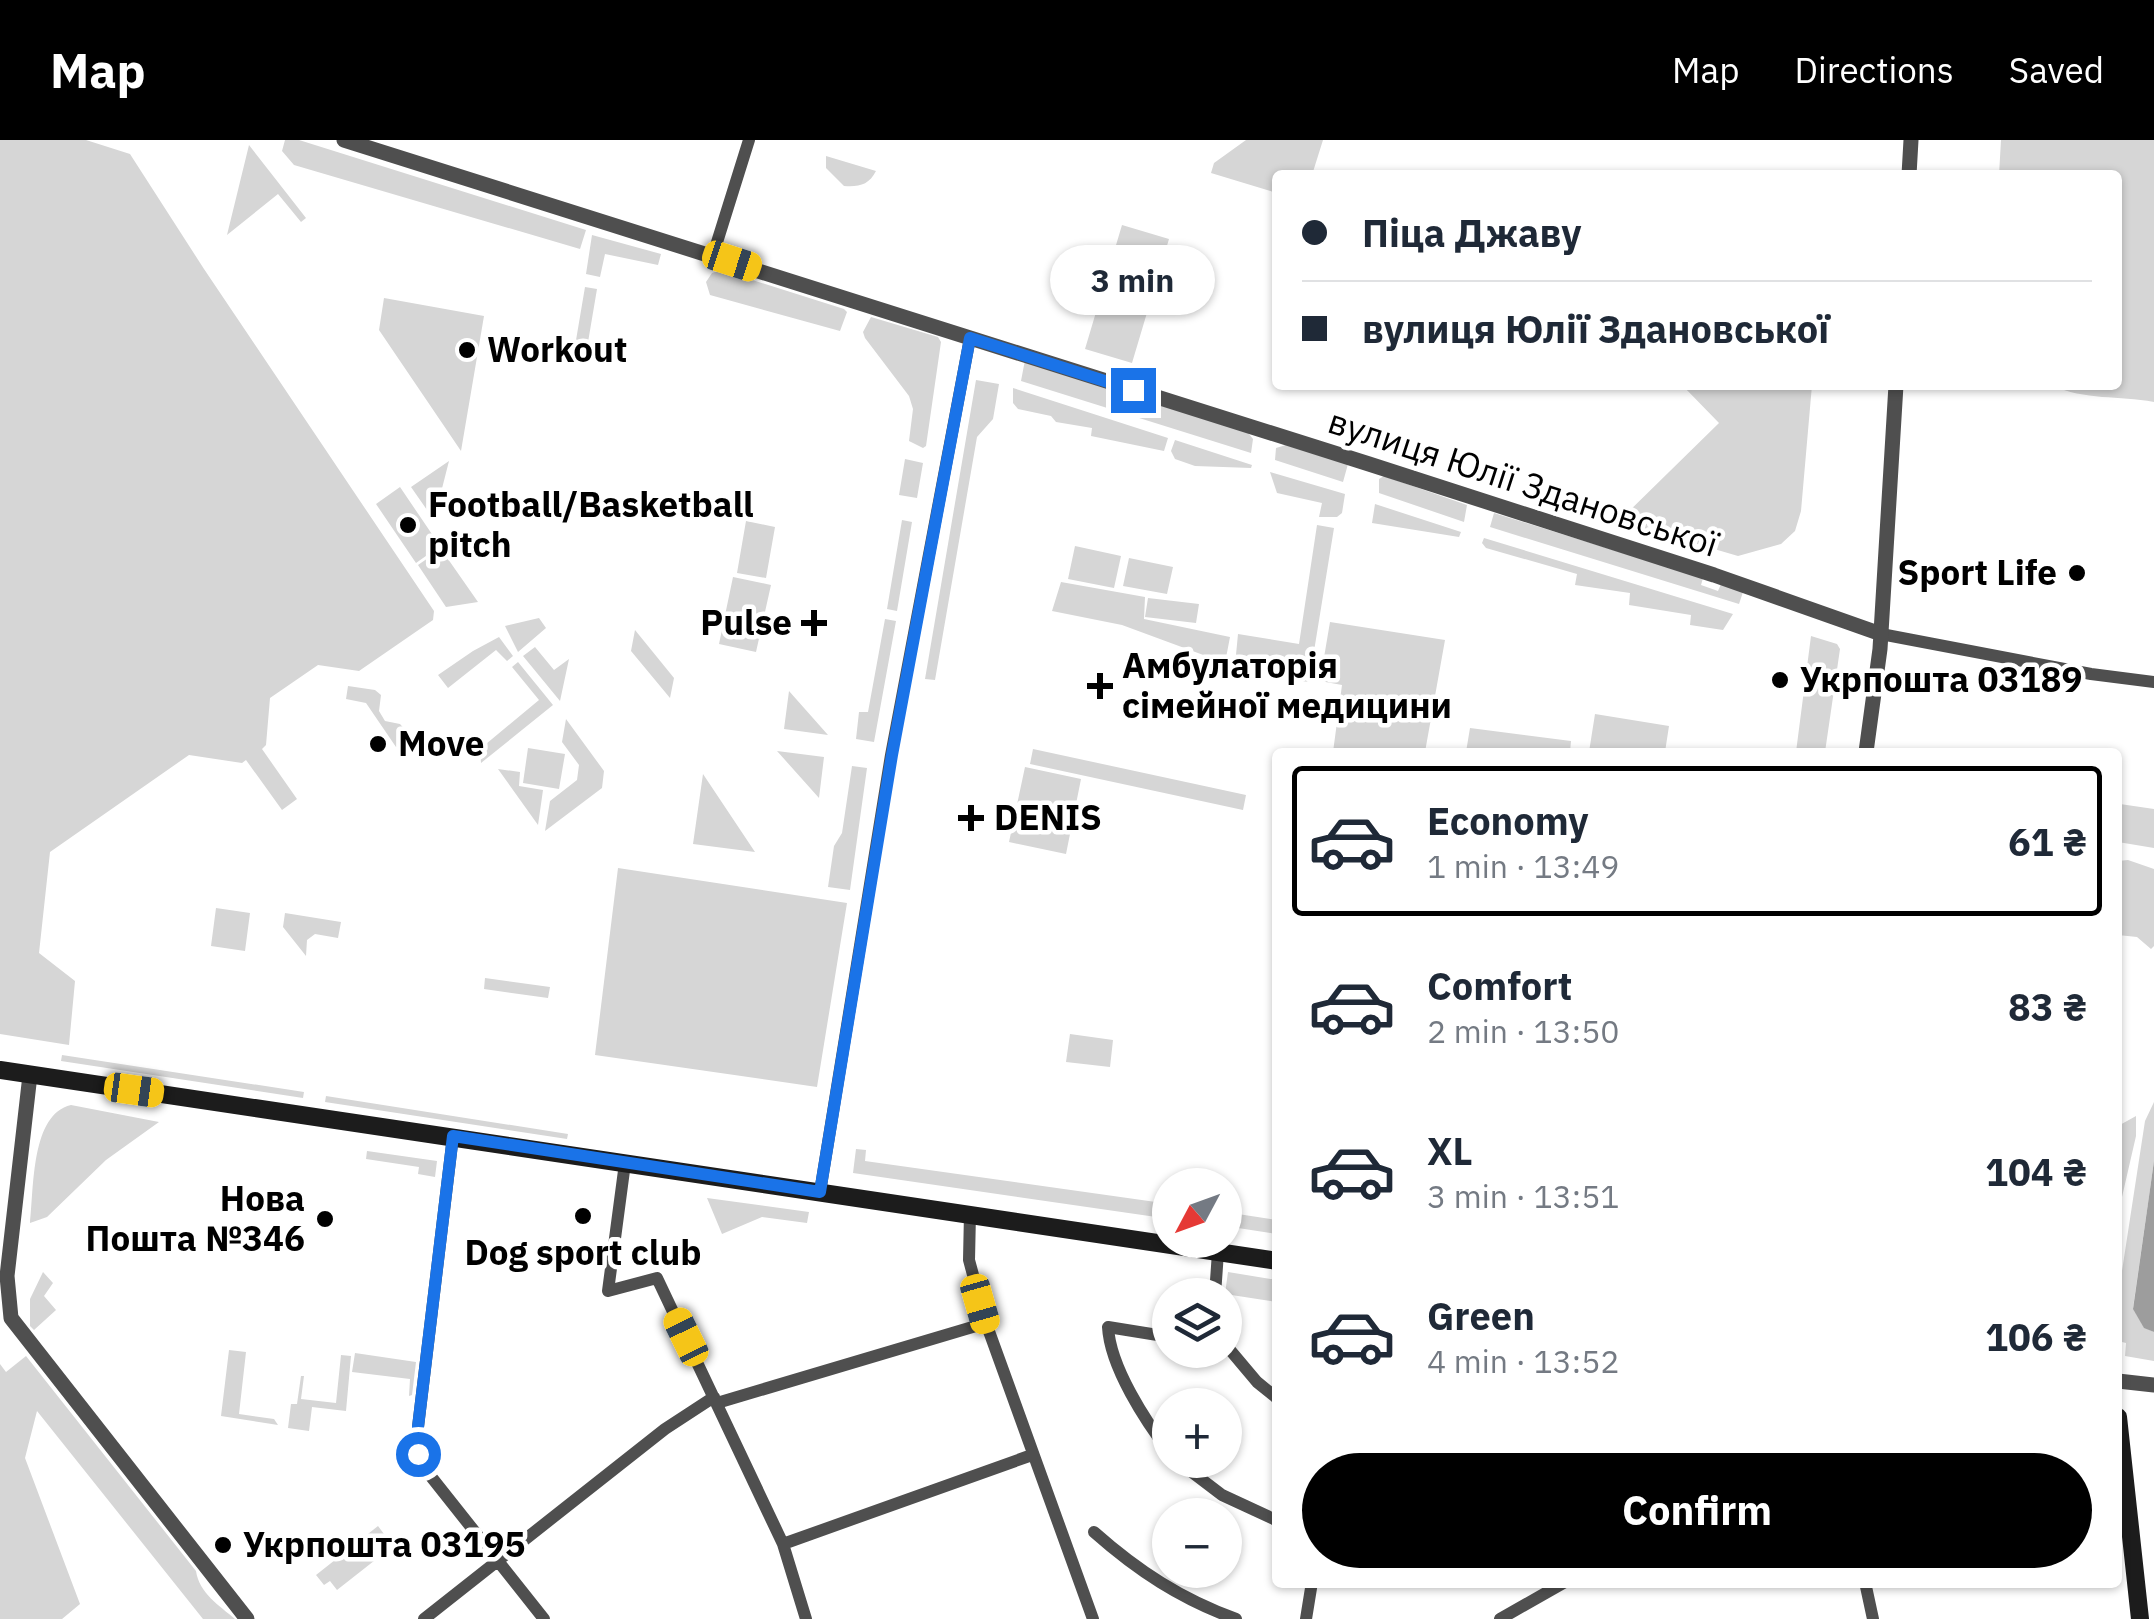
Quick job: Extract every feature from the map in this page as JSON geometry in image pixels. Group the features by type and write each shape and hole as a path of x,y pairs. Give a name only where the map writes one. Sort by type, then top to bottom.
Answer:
{"main road":[{"path":"0,1070 453,1136 624,1171 820,1192 1152,1242"},
{"path":"1242,1255 1272,1259"},
{"path":"2122,1454 2140,1619"}],"street":[{"name":"вулиця Юлії Здановської","path":"344,140 1714,575 1881,634"},
{"path":"713,255 749,140"},
{"path":"1909,170 1911,140"},
{"path":"820,1192 892,755 970,338"},
{"path":"1867,748 1881,634 1896,390"},
{"path":"1881,634 2090,674 2154,682"},
{"path":"30,1074 7,1276 11,1318 247,1619"},
{"path":"453,1136 418,1454 425,1470 544,1619"},
{"path":"624,1171 608,1291 658,1278 783,1544 806,1619"},
{"path":"970,1214 969,1260 986,1323 1093,1619"},
{"path":"424,1619 500,1563 665,1429 716,1400 986,1323"},
{"path":"1152,1334 1108,1327 1111,1346 1132,1393 1152,1425"},
{"path":"1242,1365 1272,1394"},
{"path":"2122,1382 2154,1386"},
{"path":"783,1544 1032,1454"},
{"path":"1200,1478 1222,1495 1272,1518"},
{"path":"1094,1532 1182,1598 1236,1619"},
{"path":"1306,1619 1311,1588"},
{"path":"1500,1619 1554,1588"},
{"path":"1865,1588 1873,1619"}],"shaded area":[{"path":"0,140 86,140 130,154 434,611 433,620 359,671 318,665 270,698 266,745 262,749 297,799 282,810 246,760 242,763 189,755 50,852 39,953 75,981 69,1045 0,1034"},
{"path":"285,140 299,140 586,230 580,249 294,165 282,151"},
{"path":"1246,140 1323,140 1314,170 1272,170 1272,191 1211,173 1214,163"},
{"path":"2001,140 2154,140 2154,402 2064,390 2122,390 2122,170 1999,170"},
{"path":"249,145 306,218 301,222 278,194 227,235"},
{"path":"826,156 876,171 863,184 844,186 826,168"},
{"path":"1122,225 1169,239 1132,363 1085,349"},
{"path":"592,235 661,254 658,265 605,254 600,277 586,274"},
{"path":"721,270 844,309 847,312 840,331 710,295 706,282 712,273"},
{"path":"585,287 597,289 586,354 574,352"},
{"path":"384,298 484,316 461,451 379,330"},
{"path":"871,317 938,337 941,342 923,448 909,441 913,409 909,396 865,338 863,332"},
{"path":"1025,360 1245,429 1253,439 1251,453 1021,381"},
{"path":"976,380 999,384 993,419 977,437 935,680 925,679"},
{"path":"1013,388 1168,438 1164,451 1091,436 1092,428 1056,422 1051,416 1018,409 1013,403"},
{"path":"1687,390 1812,390 1801,511 1795,531 1781,544 1738,556 1619,521 1719,423"},
{"path":"1175,440 1252,465 1251,468 1195,466 1175,459 1171,451"},
{"path":"1286,445 1348,464 1343,482 1275,460 1276,448"},
{"path":"905,459 923,463 917,498 899,495"},
{"path":"449,461 434,520 411,487"},
{"path":"1270,472 1345,494 1342,513 1337,517 1319,517 1322,503 1277,493"},
{"path":"1384,476 1467,505 1464,522 1379,493 1379,479"},
{"name":"Football/Basketball pitch","path":"400,487 440,546 416,563 376,504"},
{"path":"1375,504 1461,532 1459,537 1372,523"},
{"path":"1494,513 1703,578 1701,585 1718,591 1721,584 1743,592 1739,604 1490,527"},
{"path":"902,520 912,522 897,611 887,609"},
{"path":"746,521 775,527 766,578 737,573"},
{"path":"1317,525 1334,528 1309,682 1258,675 1235,665 1238,634 1299,644"},
{"path":"1484,538 1733,614 1723,630 1690,625 1691,615 1629,605 1630,593 1575,585 1577,574 1486,548"},
{"path":"1075,546 1121,556 1114,588 1068,579"},
{"path":"441,549 478,602 446,607 418,565"},
{"path":"1129,558 1173,567 1167,594 1123,586"},
{"path":"733,577 771,585 756,652 719,644"},
{"path":"1061,582 1145,597 1144,619 1230,637 1225,663 1122,625 1052,611"},
{"path":"1148,598 1199,604 1196,623 1145,617"},
{"path":"539,618 546,628 518,652 505,626"},
{"path":"885,619 896,621 874,742 856,739 859,712 868,712"},
{"path":"1330,622 1445,640 1426,748 1334,748 1342,685 1320,681"},
{"path":"635,630 674,678 670,698 631,651"},
{"path":"1811,636 1837,644 1840,649 1826,748 1797,748"},
{"path":"499,637 513,656 507,661 496,650 448,688 438,675"},
{"path":"535,647 554,670 569,659 560,701 523,656"},
{"path":"518,662 553,705 481,763 480,749 539,700 512,667"},
{"path":"348,686 375,690 381,695 379,711 385,721 400,724 407,732 405,748 396,747 366,703 346,699"},
{"path":"789,691 828,735 784,729"},
{"path":"1595,714 1669,726 1666,748 1590,748"},
{"path":"566,719 604,771 602,788 545,831 550,801 577,780 579,765 562,742"},
{"path":"1470,728 1571,741 1570,748 1467,748"},
{"path":"528,748 565,754 559,789 523,783"},
{"path":"1033,749 1246,795 1243,810 1030,764"},
{"path":"777,751 824,757 819,798"},
{"path":"852,766 867,768 850,890 828,887 834,846 842,833"},
{"path":"1025,767 1081,779 1066,854 1009,842"},
{"path":"498,769 520,772 519,786 543,790 538,825"},
{"path":"703,774 755,852 693,844"},
{"path":"2122,804 2154,809 2154,848 2122,843"},
{"path":"2122,861 2154,869 2151,949 2137,937 2122,935"},
{"path":"618,868 847,903 817,1087 595,1055"},
{"path":"216,908 250,913 245,951 211,946"},
{"path":"285,913 341,922 338,938 315,934 307,940 306,956 283,927"},
{"path":"485,978 550,987 548,998 484,989"},
{"path":"1070,1034 1113,1040 1110,1067 1066,1062"},
{"path":"62,1055 304,1092 303,1098 61,1061"},
{"path":"326,1096 568,1134 567,1139 325,1102"},
{"path":"2154,1102 2154,1161 2133,1308 2144,1327 2154,1332 2154,1361 2125,1356 2126,1343 2122,1342 2122,1271 2145,1121"},
{"path":"71,1105 159,1122 106,1160 47,1217 30,1223 42,1137 48,1122"},
{"path":"2136,1116 2136,1136 2122,1197 2122,1124"},
{"path":"856,1149 866,1150 865,1161 1152,1201 1152,1216 853,1173"},
{"path":"367,1151 437,1161 435,1177 418,1174 419,1167 366,1159"},
{"path":"2154,1161 2154,1332 2144,1328 2133,1309"},
{"path":"707,1198 809,1212 807,1223 762,1217 722,1234"},
{"path":"1242,1215 1272,1219 1272,1233 1242,1229"},
{"path":"43,1272 53,1283 44,1296 56,1310 34,1330 30,1326 30,1299"},
{"path":"1228,1272 1272,1279 1272,1301 1242,1297 1242,1278 1227,1278"},
{"path":"229,1350 246,1352 239,1414 274,1419 278,1425 221,1416"},
{"path":"355,1353 416,1362 412,1395 409,1396 410,1379 352,1372"},
{"path":"341,1355 351,1356 346,1411 312,1407 309,1431 288,1428 301,1376 301,1399 336,1403"},
{"path":"26,1356 196,1571 206,1592 235,1619 203,1619 37,1411 25,1458 80,1604 62,1619 0,1619 0,1364 6,1372"},
{"path":"378,1526 393,1546 337,1590 330,1581 324,1585 316,1575"}],"place":[{"name":"Workout","path":"467,350"},
{"name":"Football/Basketball pitch","path":"408,525"},
{"name":"Sport Life","path":"2077,573"},
{"name":"Pulse","path":"814,623"},
{"name":"Укрпошта 03189","path":"1780,680"},
{"name":"Амбулаторія сімейної медицини","path":"1100,686"},
{"name":"Move","path":"378,744"},
{"name":"DENIS","path":"971,818"},
{"name":"Dog sport club","path":"583,1216"},
{"name":"Нова Пошта №346","path":"325,1219"},
{"name":"Укрпошта 03195","path":"223,1545"}],"route":[{"path":"418,1454 453,1136 820,1192 892,755 970,338 1133,390"}]}
